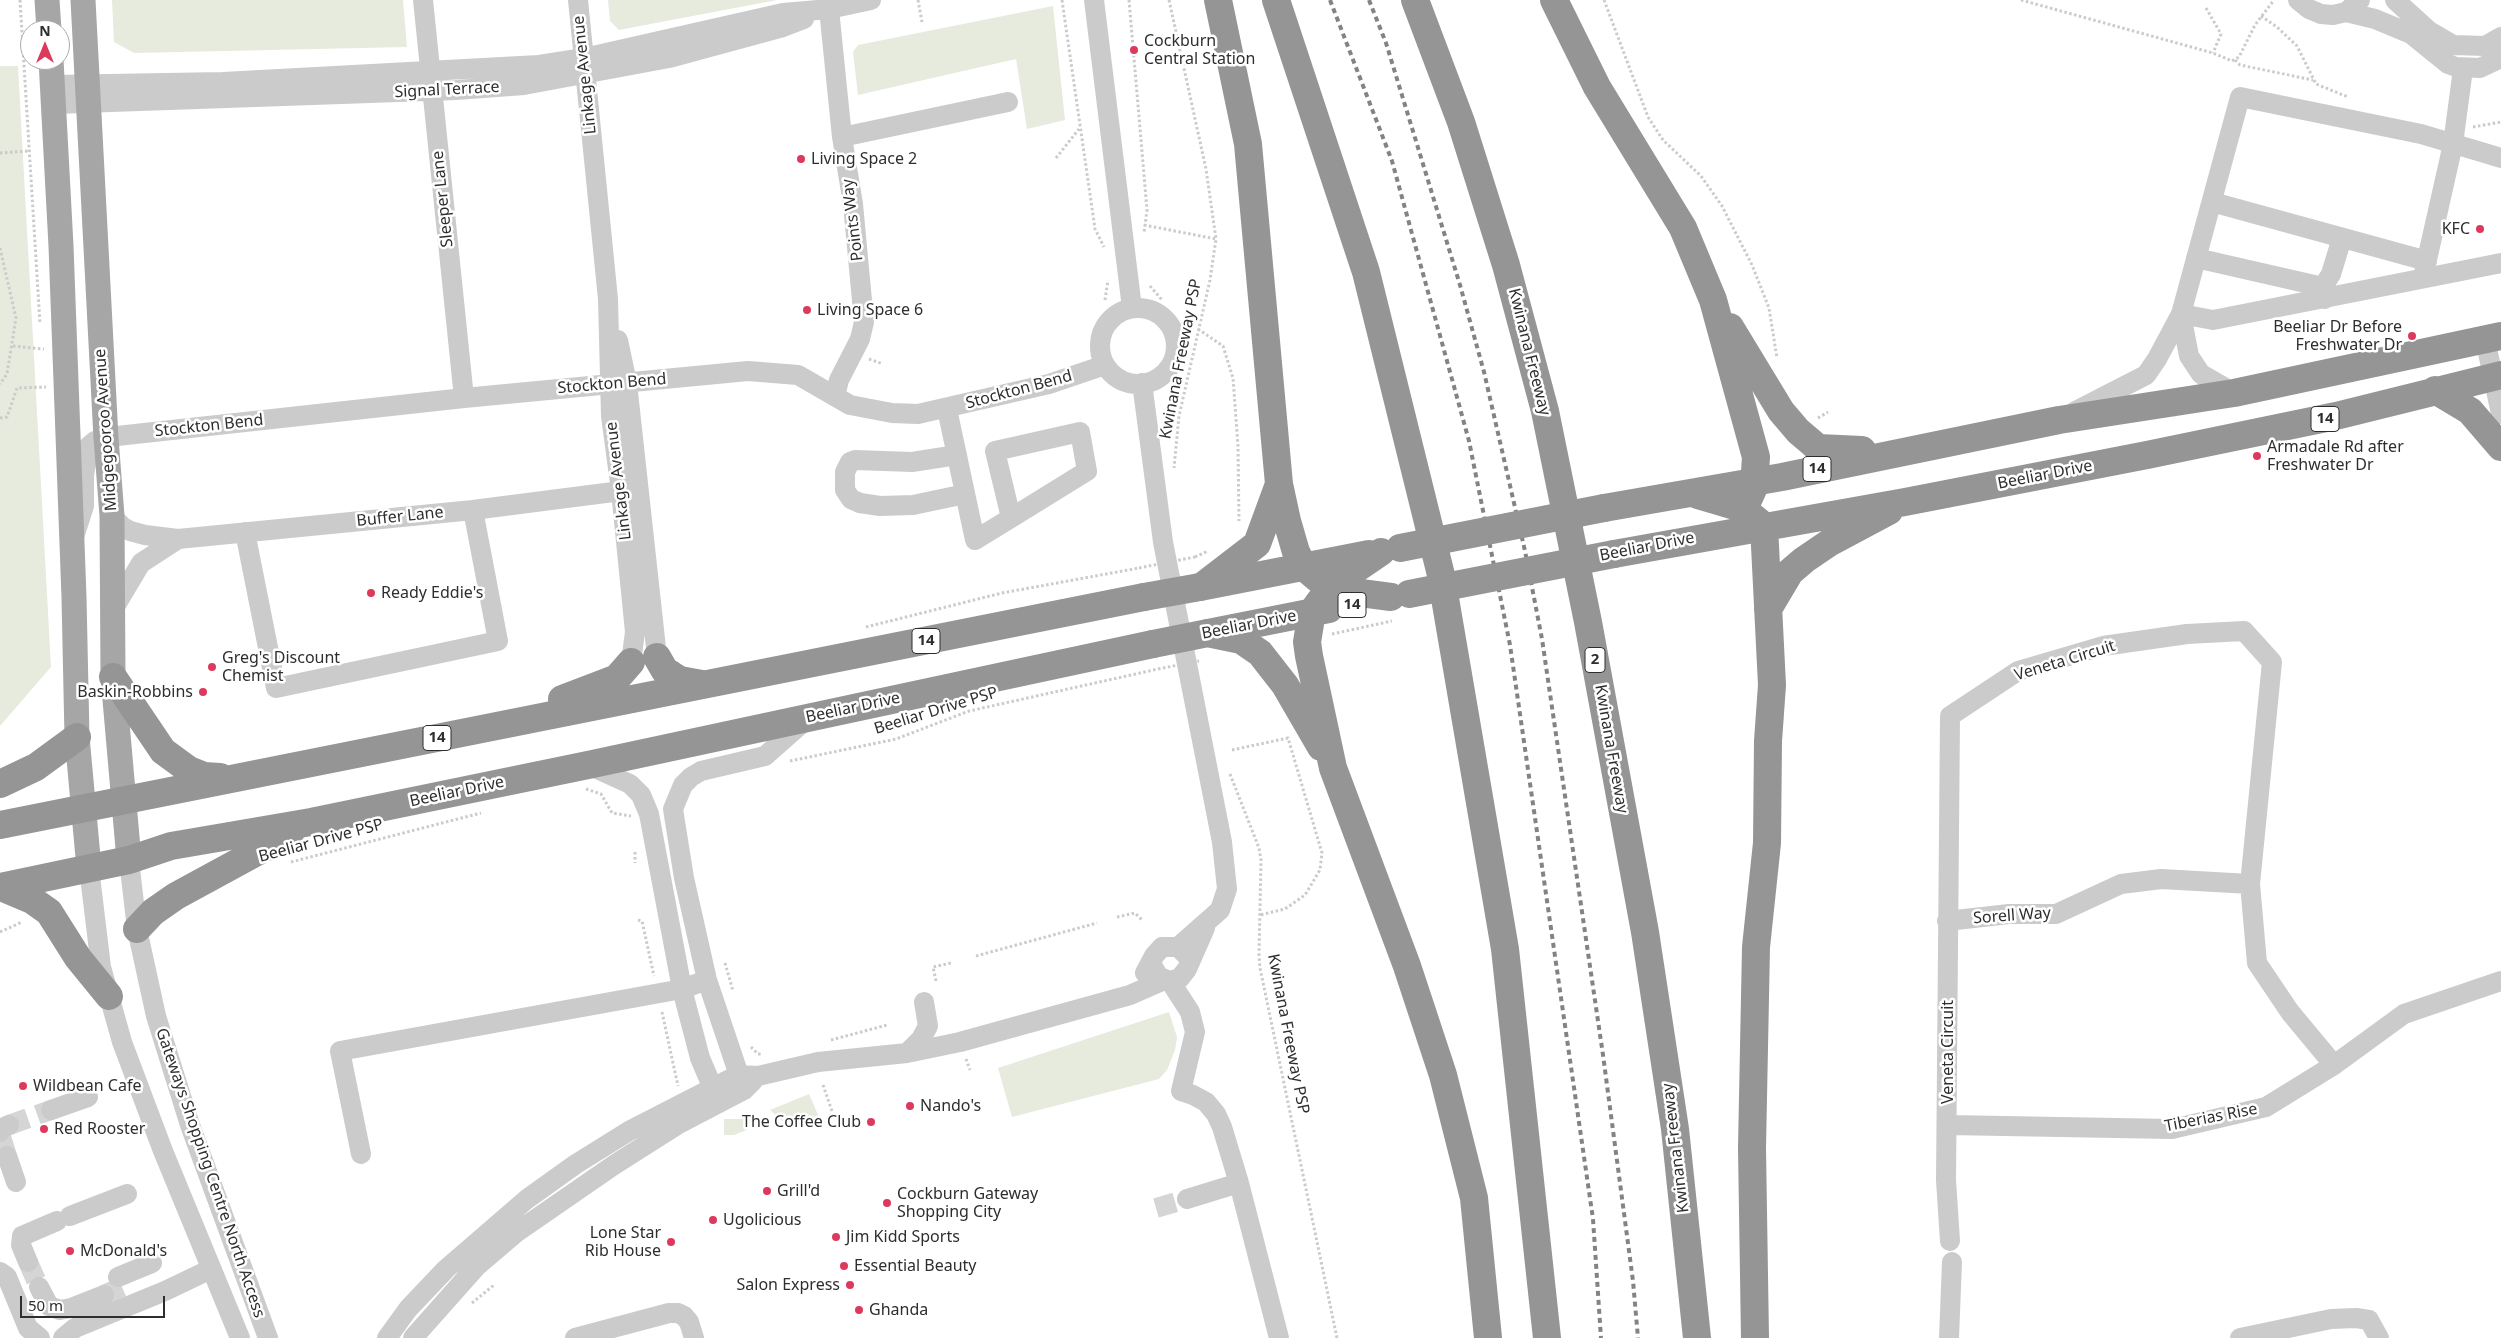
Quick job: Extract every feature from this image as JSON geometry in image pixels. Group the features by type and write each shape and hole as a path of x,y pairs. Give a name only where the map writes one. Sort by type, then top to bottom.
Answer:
{"highway":[{"path":"1218,0 1248,144 1279,484 1296,552 1304,567 1317,578 1331,586 1398,604"},
{"path":"1276,0 1366,272 1441,575 1505,950 1547,1338"},
{"name":"Kwinana Freeway","path":"1415,0 1461,122 1506,265 1545,411 1588,622 1645,932 1675,1129 1697,1338"},
{"path":"1435,0 1449,45 1461,122"},
{"path":"1554,0 1597,87 1683,228 1713,300 1756,457 1755,482 1742,508 1732,518 1689,539"},
{"path":"1713,300 1781,411 1798,432 1818,448 1899,452"},
{"name":"14","path":"0,825 1144,597 1193,577 1304,567 1604,508 1755,482 2060,420 2234,393 2493,338"},
{"name":"Beeliar Drive","path":"1,887 129,860 170,846 584,776 809,717 1155,656 1208,633 1312,612 1398,604 1614,554 1689,539 1905,502 2336,416 2497,376"},
{"path":"2435,390 2470,411 2501,447"},
{"path":"1193,577 1257,544 1279,484"},
{"path":"1689,493 1717,498 1742,508 1764,526 1772,685 1768,741 1768,843 1756,947 1752,1148 1754,1338"},
{"path":"1768,609 1790,572 1804,560 1905,502"},
{"path":"1391,550 1331,586 1312,612 1307,642 1333,768 1407,966 1443,1075 1474,1198 1488,1338"},
{"path":"1208,633 1241,640 1260,653 1285,685 1333,768"},
{"path":"496,726 568,696 607,683 644,659 680,680 707,684"},
{"path":"113,677 163,751 189,770 204,776 231,778"},
{"path":"0,784 36,767 77,737"},
{"path":"137,929 152,912 176,896 311,822"},
{"path":"1,887 32,900 49,912 78,958 109,996"}],"main road":[{"path":"47,0 48,20"},
{"name":"Midgegooroo Avenue","path":"83,0 106,438 112,516 113,677 129,860"},
{"path":"52,70 54,95 49,352 72,541 77,737 89,868"}],"street":[{"name":"Sleeper Lane","path":"423,0 464,398"},
{"name":"Linkage Avenue","path":"578,0 608,299 619,384 644,659"},
{"name":"Signal Terrace","path":"54,95 223,82 431,81 519,67 585,67 783,13 829,9 871,0"},
{"path":"1094,0 1132,308"},
{"path":"2298,0 2309,9 2320,14 2333,15 2353,6 2375,19 2411,34 2448,64 2463,69 2480,68 2501,58"},
{"path":"2395,0 2429,31 2453,45 2485,46 2501,38"},
{"name":"Points Way","path":"829,9 842,137 853,204 864,322 860,339 839,380 835,396"},
{"path":"2424,271 2457,132 2463,69"},
{"path":"2060,420 2146,375 2158,359 2181,314 2240,97 2421,134 2457,132 2501,158"},
{"path":"842,137 1008,102"},
{"path":"2212,202 2342,238 2424,271"},
{"path":"2324,293 2342,238"},
{"path":"2196,258 2324,293"},
{"path":"2181,314 2213,320 2424,271 2501,264"},
{"path":"1132,308 1150,310 1165,319 1175,341 1175,352 1171,364 1164,373 1142,383 1131,383 1121,380 1105,365 1100,354 1100,341 1103,329 1110,319 1120,312 1132,308"},
{"path":"2181,314 2189,356 2201,374 2234,393"},
{"path":"2493,338 2501,414"},
{"name":"Stockton Bend","path":"106,438 464,398 748,371 798,375 850,405 892,414 918,414 947,409 1049,384 1105,365"},
{"path":"387,1338 408,1309 446,1269 527,1199 576,1164 629,1132 747,1081 827,1060 907,1054 960,1042 1130,995 1177,969 1207,923 1220,910 1227,888 1225,865 1163,542 1142,383"},
{"name":"Linkage Avenue","path":"619,384 612,425 622,491 635,632 644,659"},
{"path":"947,409 975,540 1011,518 1087,471 1080,432 995,451 1011,518"},
{"path":"72,541 84,506 84,475 89,446 95,441 106,438"},
{"path":"957,455 912,462 855,460 850,462 845,472 845,490 851,499 880,506 913,505 965,494"},
{"name":"Buffer Lane","path":"112,516 130,531 145,536 178,539 473,510 622,491"},
{"path":"244,532 276,688 498,641 473,510"},
{"name":"Buffer Lane","path":"114,610 141,563 178,539"},
{"name":"Veneta Circuit","path":"1950,1241 1946,1180 1948,1125 1950,716 2018,671 2103,646 2187,634 2244,631 2272,662 2250,884 2258,963 2290,1012 2334,1065"},
{"path":"747,1081 707,980 677,838 673,809 683,785 701,771 765,756 809,717"},
{"path":"584,776 619,777 641,795 649,814 682,989 700,1058 715,1095"},
{"name":"Gateways Shopping Centre North Access","path":"129,860 137,929 156,1016 168,1058 268,1338"},
{"name":"Gateways Shopping Centre North Access","path":"89,868 101,967 125,1051 163,1151 240,1338"},
{"name":"Sorell Way","path":"1948,921 2009,914 2056,914 2122,884 2161,879 2250,884"},
{"path":"1130,995 1154,956 1162,947 1177,969 1195,1032 1194,1043 1181,1091 1200,1098 1216,1114 1239,1184 1279,1338"},
{"path":"1152,962 1155,973 1177,969"},
{"path":"361,1154 340,1051 682,989 707,980"},
{"name":"Tiberias Rise","path":"1948,1125 2172,1129 2266,1107 2334,1065 2404,1014 2501,982"},
{"path":"907,1054 921,1039 928,1026 924,1002"},
{"path":"415,1337 476,1267 517,1232 715,1095"},
{"path":"51,1110 88,1098"},
{"path":"8,1156 16,1182"},
{"path":"1187,1198 1239,1184"},
{"path":"28,1262 21,1245 22,1236 126,1194"},
{"path":"1949,1338 1952,1262"},
{"path":"39,1287 46,1302 54,1308 66,1310 81,1304 111,1286 154,1268"},
{"path":"63,1338 76,1328 211,1270"},
{"path":"0,1272 7,1277 28,1328 40,1338"},
{"path":"575,1338 669,1313 678,1313 684,1316 689,1322 694,1338"},
{"path":"2240,1338 2331,1319 2356,1318 2369,1320 2379,1338"}],"path":[{"path":"20,0 21,20"},
{"path":"918,0 922,22"},
{"path":"1062,0 1079,130 1083,139 1094,229 1106,253"},
{"path":"1129,0 1146,193 1144,225 1216,239"},
{"name":"Kwinana Freeway PSP","path":"1169,0 1206,169 1216,239 1210,280 1180,416 1174,477"},
{"path":"1604,0 1648,117 1663,140 1701,176 1722,206 1752,265 1769,308 1780,367"},
{"path":"2021,0 2213,53 2228,60 2235,60 2240,65 2313,80 2324,88 2352,98"},
{"path":"2235,60 2261,16 2274,0"},
{"path":"2206,8 2221,34 2213,53"},
{"path":"2261,16 2277,27 2297,46 2313,80"},
{"path":"24,70 40,329"},
{"path":"2457,132 2501,122"},
{"path":"1056,158 1079,130"},
{"path":"0,153 33,151"},
{"path":"0,248 16,318 8,374 0,384"},
{"path":"1105,300 1108,278"},
{"path":"1198,329 1223,346 1233,378 1238,446 1239,522"},
{"path":"41,339 49,352"},
{"path":"13,346 49,352"},
{"path":"42,378 43,397"},
{"path":"0,418 8,417 17,388 51,387"},
{"path":"859,628 1002,593 1195,557 1211,549"},
{"path":"1185,557 1193,577"},
{"path":"1328,635 1398,604"},
{"name":"Beeliar Drive PSP","path":"785,762 896,739 969,711 1155,656 1203,660"},
{"path":"1232,750 1288,738 1321,846 1322,860 1314,882 1305,895 1285,909 1260,914"},
{"name":"Kwinana Freeway PSP","path":"1229,768 1259,848 1261,860 1260,968 1337,1338"},
{"path":"584,776 601,794 612,813 632,817"},
{"name":"Beeliar Drive PSP","path":"287,863 486,812"},
{"path":"1118,917 1135,913 1143,921"},
{"path":"638,920 642,921 679,1093"},
{"path":"976,956 1097,922"},
{"path":"723,956 736,1000"},
{"path":"936,981 933,968 951,963"},
{"path":"824,1042 888,1025"},
{"path":"749,1044 758,1054 766,1053"},
{"path":"823,1085 833,1114"}],"shaded area":[{"path":"112,0 403,0 407,47 134,53 114,42"},
{"path":"608,0 777,0 619,30 610,21"},
{"path":"1053,6 1065,120 1027,129 1016,59 858,95 853,52 858,45"},
{"path":"0,66 18,66 51,667 0,726"},
{"path":"1169,1012 1177,1037 1175,1050 1167,1070 1159,1079 1012,1117 998,1068"},
{"path":"809,1094 819,1117 791,1129 770,1110"},
{"path":"724,1119 753,1119 747,1130 734,1135 724,1135"}],"tunnel":[{"path":"9,1125 51,1110"},
{"path":"1,1137 7,1156"},
{"path":"1156,1208 1187,1199"},
{"path":"28,1262 39,1287"},
{"path":"104,1295 122,1287"}],"railway":[{"path":"1330,0 1392,161 1469,441 1510,645 1593,1219 1601,1338"},
{"path":"1369,0 1386,43 1460,285 1484,372 1525,551 1542,639 1603,1055 1633,1281 1638,1338"}],"place":[{"name":"Cockburn Central Station","path":"1134,50"},
{"name":"Living Space 2","path":"801,159"},
{"name":"KFC","path":"2480,229"},
{"name":"Living Space 6","path":"807,310"},
{"name":"Beeliar Dr Before Freshwater Dr","path":"2412,336"},
{"name":"Armadale Rd after Freshwater Dr","path":"2257,456"},
{"name":"Ready Eddie's","path":"371,593"},
{"name":"Greg's Discount Chemist","path":"212,667"},
{"name":"Baskin-Robbins","path":"203,692"},
{"name":"Wildbean Cafe","path":"23,1086"},
{"name":"Nando's","path":"910,1106"},
{"name":"The Coffee Club","path":"871,1122"},
{"name":"Red Rooster","path":"44,1129"},
{"name":"Grill'd","path":"767,1191"},
{"name":"Cockburn Gateway Shopping City","path":"887,1203"},
{"name":"Ugolicious","path":"713,1220"},
{"name":"Jim Kidd Sports","path":"836,1237"},
{"name":"Lone Star Rib House","path":"671,1242"},
{"name":"McDonald's","path":"70,1251"},
{"name":"Essential Beauty","path":"844,1266"},
{"name":"Salon Express","path":"850,1285"},
{"name":"Ghanda","path":"859,1310"}]}
